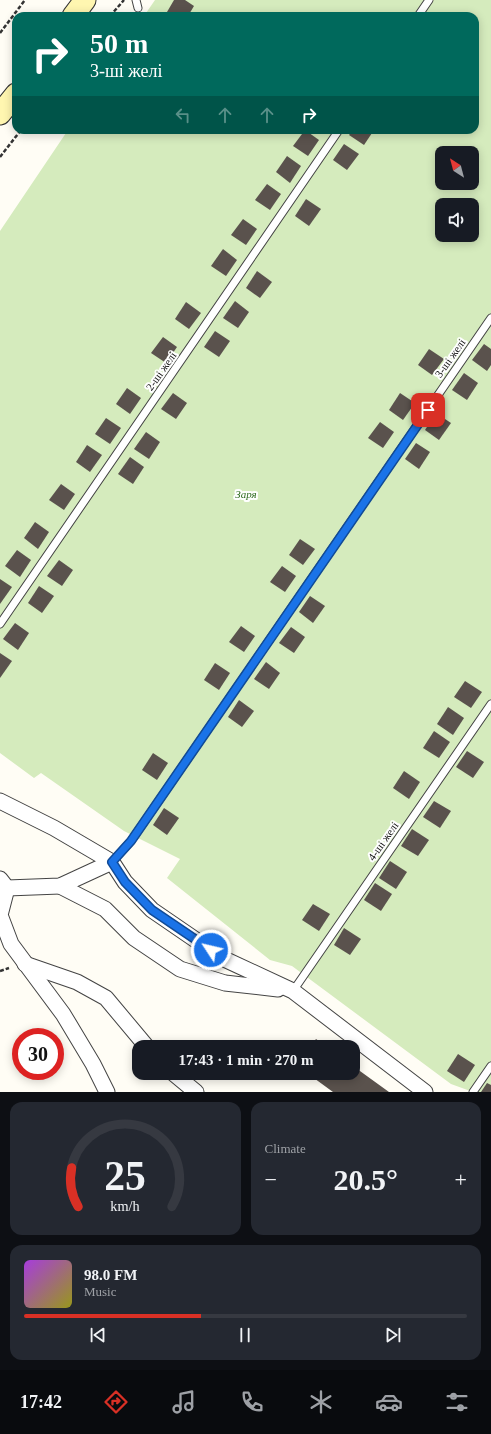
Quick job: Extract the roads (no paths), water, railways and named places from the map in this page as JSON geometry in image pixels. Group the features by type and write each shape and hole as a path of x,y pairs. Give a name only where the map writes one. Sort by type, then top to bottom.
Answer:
{"street":[{"path":"76,12 85,0"},
{"path":"0,801 54,828 112,862 125,882 152,910 222,958 293,991 425,1092"},
{"path":"60,886 112,862"},
{"path":"107,1092 93,1064 63,1014 11,944 0,915 4,883 60,886 105,909 134,938 180,969 225,983 293,991"},
{"path":"25,964 77,982 106,998 141,1040"},
{"path":"181,1080 196,1092"}],"lane":[{"path":"136,0 138,8"},
{"path":"421,12 429,0"},
{"name":"2-ші желі","path":"0,624 336,134"},
{"name":"3-ші желі","path":"112,862 131,841 491,318"},
{"name":"4-ші желі","path":"293,991 491,704"},
{"path":"473,1092 491,1066"}],"park label":[{"name":"Заря","path":"246,494"}]}
